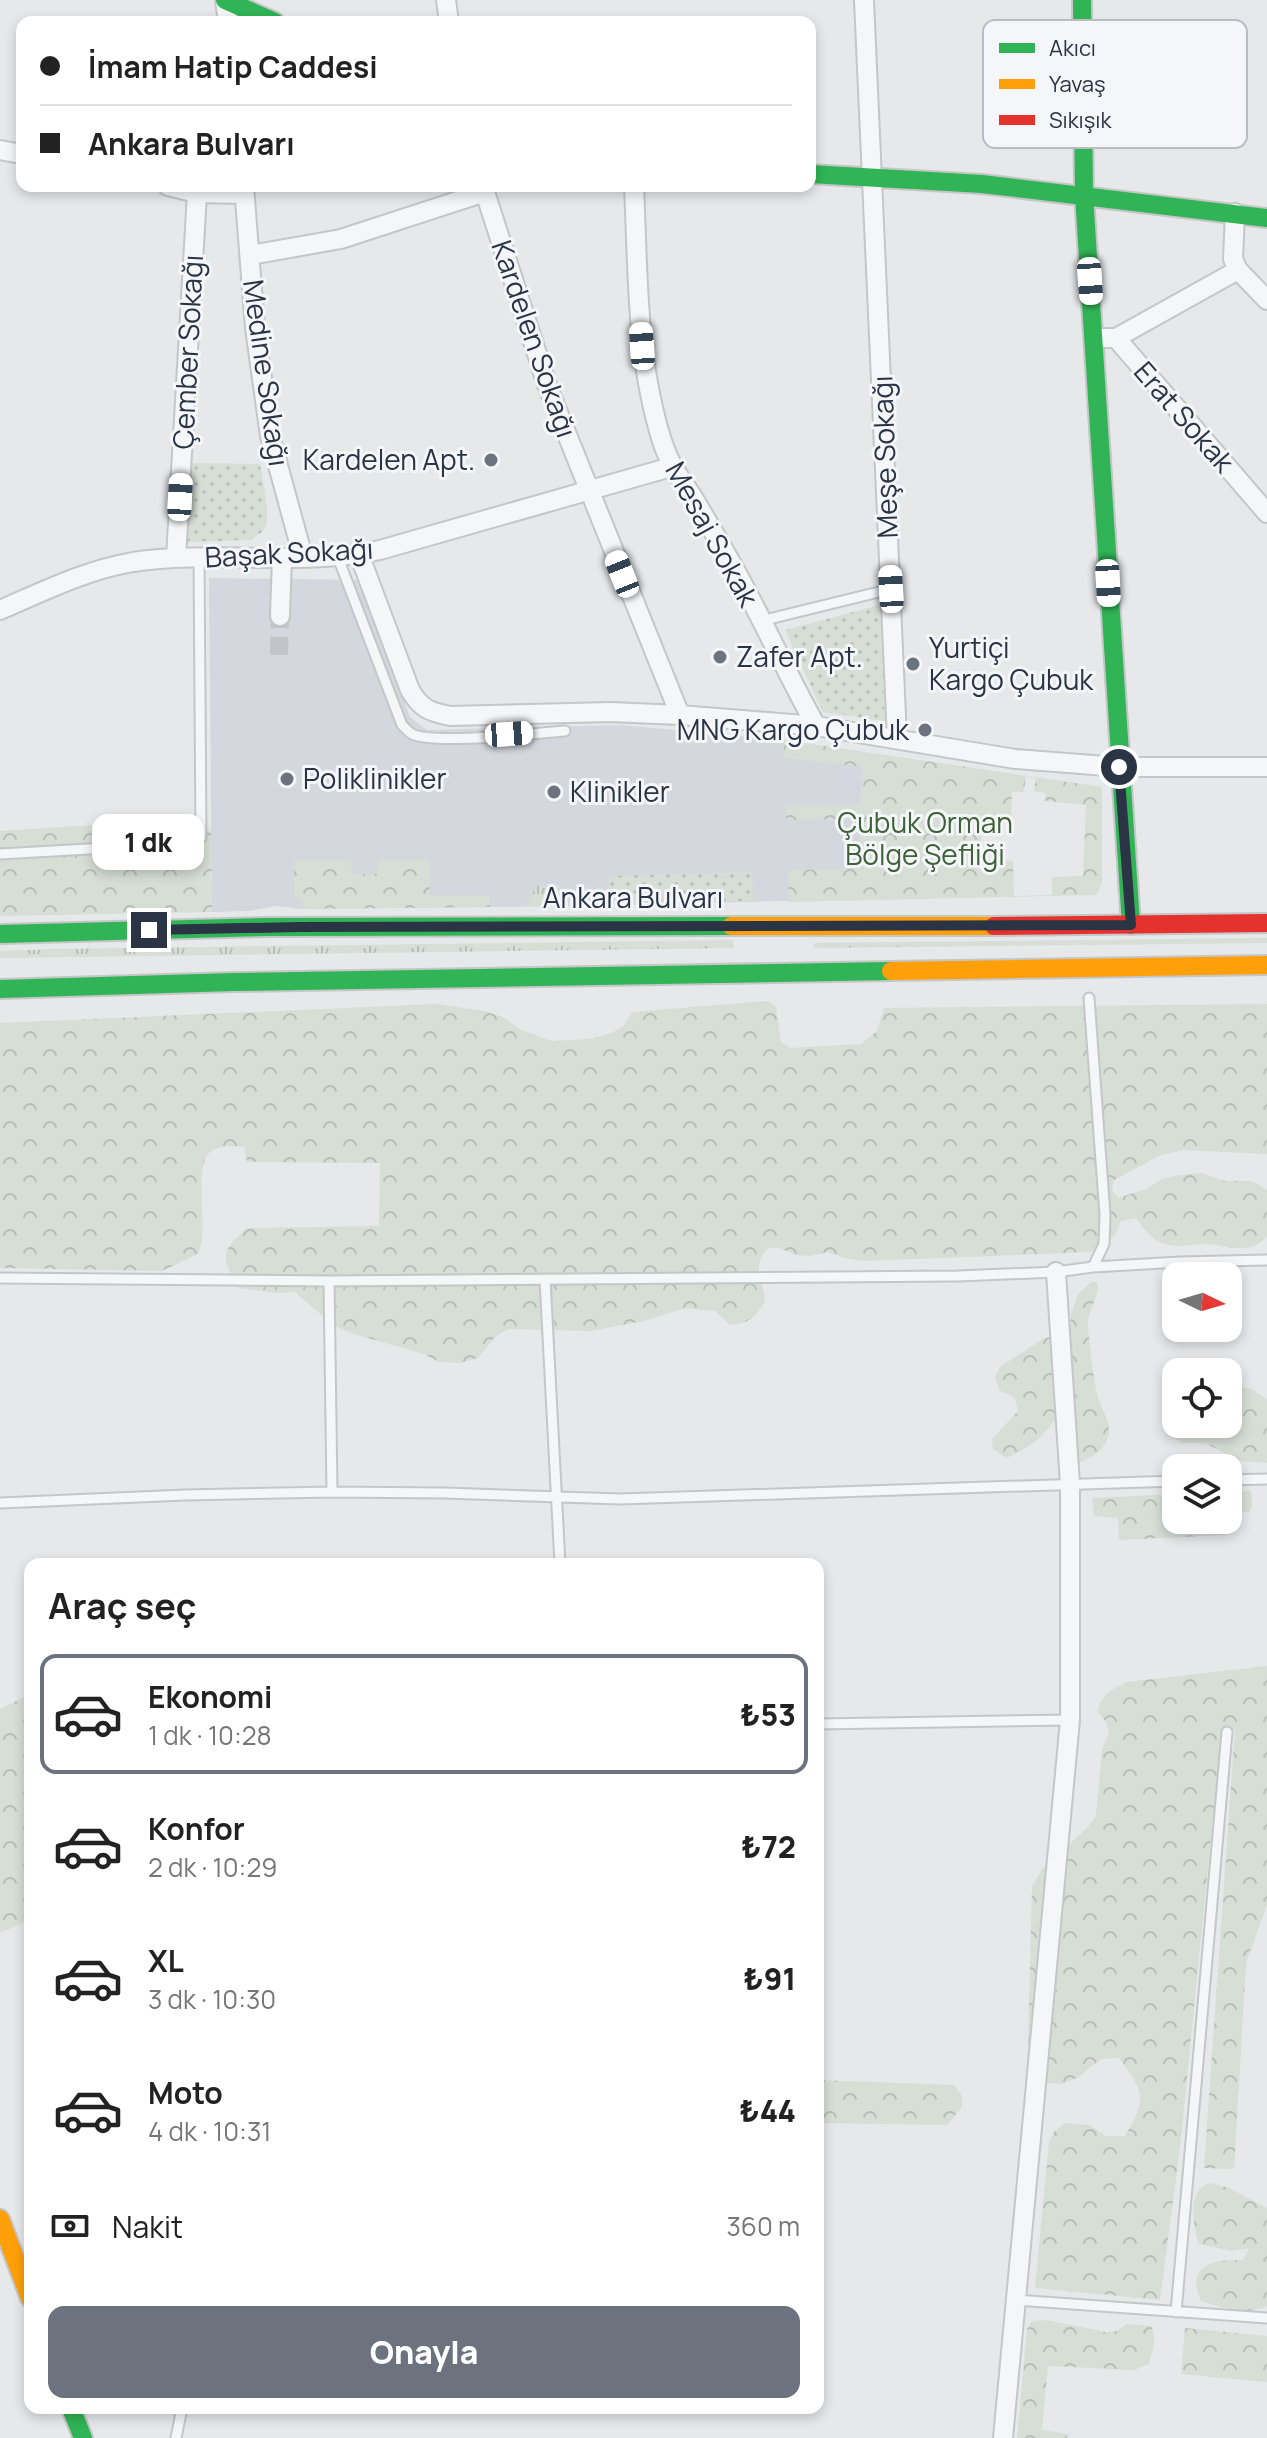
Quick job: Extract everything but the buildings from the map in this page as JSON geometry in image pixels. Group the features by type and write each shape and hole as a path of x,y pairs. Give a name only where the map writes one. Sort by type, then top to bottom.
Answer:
{"main road":[{"path":"225,0 261,16"},
{"path":"1082,0 1082,20"},
{"path":"1084,148 1131,925"},
{"path":"816,174 979,183 1267,218"},
{"name":"Ankara Bulvarı","path":"0,934 284,927 1267,923"},
{"path":"0,989 250,981 1267,965"},
{"path":"0,2219 24,2282"},
{"path":"73,2414 83,2438"}],"street":[{"name":"Meşe Sokağı","path":"864,0 897,739"},
{"path":"193,192 213,192"},
{"name":"Medine Sokağı","path":"244,192 255,328 270,436 303,557"},
{"path":"250,255 341,239 475,192"},
{"name":"Kardelen Sokağı","path":"485,192 547,385 680,715"},
{"name":"Mesaj Sokak","path":"634,192 642,346 652,404 671,467 736,571 816,726"},
{"name":"Çember Sokağı","path":"176,558 197,193"},
{"path":"1235,213 1233,259 1238,270 1267,300"},
{"path":"1116,338 1238,270"},
{"name":"Erat Sokak","path":"1094,338 1116,338 1267,513"},
{"name":"Başak Sokağı","path":"0,610 94,572 132,563 176,558 359,554 671,467"},
{"path":"359,554 410,690 419,706 430,713 450,716 610,712 680,715 816,726 1015,759 1119,767 1267,767"},
{"path":"280,616 282,558"},
{"path":"1003,2438 1070,1720 1070,1484 1056,1272"}],"lane":[{"path":"337,555 402,725 412,734 454,738 565,731"},
{"path":"0,854 194,843 201,838 199,558"},
{"path":"761,621 891,589"},
{"path":"1089,998 1105,1215 1104,1244 1093,1267"},
{"path":"0,1278 329,1281 958,1276 1267,1260"},
{"path":"545,1279 560,1558"},
{"path":"329,1281 332,1492"},
{"path":"1242,1480 1267,1479"},
{"path":"0,1503 332,1492 620,1499 1162,1481"},
{"path":"824,1724 1070,1720"},
{"path":"1176,2312 1227,1732"},
{"path":"1016,2300 1267,2318"},
{"path":"176,2438 181,2414"}],"shaded area":[{"path":"209,578 357,580 410,717 427,730 620,725 766,738 876,755 864,899 588,906 303,909 277,906 249,911 212,912"}],"green space":[{"path":"191,463 260,464 267,514 262,532 250,540 187,542"},
{"path":"880,605 885,721 823,712 785,630"},
{"name":"Çubuk Orman Bölge Şefliği","path":"784,740 1102,787 1102,883 1096,895 789,902 788,870 857,869 860,819 786,820 786,805 860,805 862,767 784,758","holes":["1026,776 1036,778 1034,791 1046,793 1045,801 1086,805 1083,876 1052,877 1052,895 1014,896 1013,861 981,858 982,818 1011,820 1012,792 1024,792"]},
{"path":"92,825 94,838 211,831 212,912 0,916 0,831"},
{"path":"294,860 351,860 352,874 377,874 378,860 430,860 430,895 490,895 490,907 303,909 302,899 294,899"},
{"path":"752,872 753,901 622,905 622,891 609,891 609,876"},
{"path":"559,885 570,906 526,906 536,886"},
{"path":"1267,938 1267,943 814,948 814,943"},
{"path":"733,940 734,948 0,958 0,951 56,949"},
{"path":"767,1001 776,1007 781,1042 790,1048 861,1044 877,1031 884,1008 1267,1004 1267,1154 1183,1150 1161,1155 1114,1180 1112,1190 1118,1198 1146,1189 1162,1179 1202,1173 1225,1181 1252,1181 1267,1190 1267,1236 1246,1248 1208,1244 1170,1245 1152,1237 1136,1218 1121,1221 1115,1235 1091,1252 864,1261 828,1252 810,1256 769,1248 763,1254 759,1267 765,1301 755,1316 743,1323 730,1325 715,1311 685,1308 644,1321 590,1331 509,1329 496,1336 478,1358 460,1363 439,1362 424,1354 333,1325 295,1292 239,1288 226,1262 228,1249 248,1228 379,1226 380,1163 247,1162 244,1147 230,1146 212,1151 205,1161 202,1238 198,1254 162,1271 0,1268 0,1023 436,1004 503,1017 519,1029 551,1041 591,1039 611,1033 623,1027 632,1012"},
{"path":"1091,1282 1097,1282 1097,1289 1088,1329 1096,1389 1109,1428 1108,1439 1095,1454 1069,1465 1062,1411 1038,1439 1007,1458 993,1449 992,1439 1018,1411 1015,1398 999,1390 995,1377 1000,1367 1043,1339 1064,1333 1070,1327 1078,1294"},
{"path":"1242,1387 1252,1389 1267,1400 1267,1463 1242,1461 1242,1454 1226,1454 1205,1443 1182,1443 1174,1438 1242,1438"},
{"path":"1242,1491 1251,1491 1252,1506 1249,1512 1242,1512"},
{"path":"1162,1495 1162,1534 1227,1535 1119,1540 1118,1518 1094,1516 1092,1498"},
{"path":"1267,1666 1267,1905 1246,1963 1234,2169 1204,2168 1235,1729 1222,1727 1180,2148 1160,2300 1035,2288 1049,2142 1054,2132 1065,2123 1089,2125 1106,2136 1125,2136 1140,2103 1134,2079 1119,2058 1101,2059 1077,2078 1061,2084 1027,2081 1032,1887 1042,1869 1096,1816 1102,1749 1109,1733 1106,1722 1098,1712 1099,1706 1108,1693 1127,1682"},
{"path":"24,1697 24,1923 0,1933 0,1709"},
{"path":"824,2080 954,2085 962,2096 962,2107 947,2125 824,2123"},
{"path":"1211,2183 1229,2188 1267,2208 1267,2306 1242,2311 1201,2301 1197,2289 1199,2272 1212,2263 1243,2260 1249,2248 1231,2251 1199,2244 1193,2209 1198,2192"},
{"path":"1046,2320 1106,2332 1116,2331 1127,2324 1151,2326 1153,2349 1149,2363 1135,2370 1048,2366 1042,2430 1068,2434 1067,2438 1017,2438 1027,2329 1032,2321"},
{"path":"1185,2328 1267,2336 1267,2382 1181,2374"}],"tunnel":[{"path":"279,655 280,616"}],"traffic: fast":[{"path":"225,0 261,16"},
{"path":"1082,0 1082,20"},
{"path":"1084,148 1131,925"},
{"path":"816,174 982,184 1267,218"},
{"path":"0,934 268,927 731,926"},
{"path":"0,989 891,971"},
{"path":"73,2414 83,2438"}],"traffic: slow":[{"path":"731,926 994,926"},
{"path":"891,971 1267,965"},
{"path":"0,2219 24,2282"}],"traffic: jam":[{"path":"994,926 1267,923"}],"place":[{"name":"Kardelen Apt.","path":"491,460"},
{"name":"Zafer Apt.","path":"720,657"},
{"name":"Yurtiçi Kargo Çubuk","path":"913,664"},
{"name":"MNG Kargo Çubuk","path":"925,730"},
{"name":"Poliklinikler","path":"287,779"},
{"name":"Klinikler","path":"554,792"}],"route":[{"path":"149,930 1131,925 1119,767"}]}
